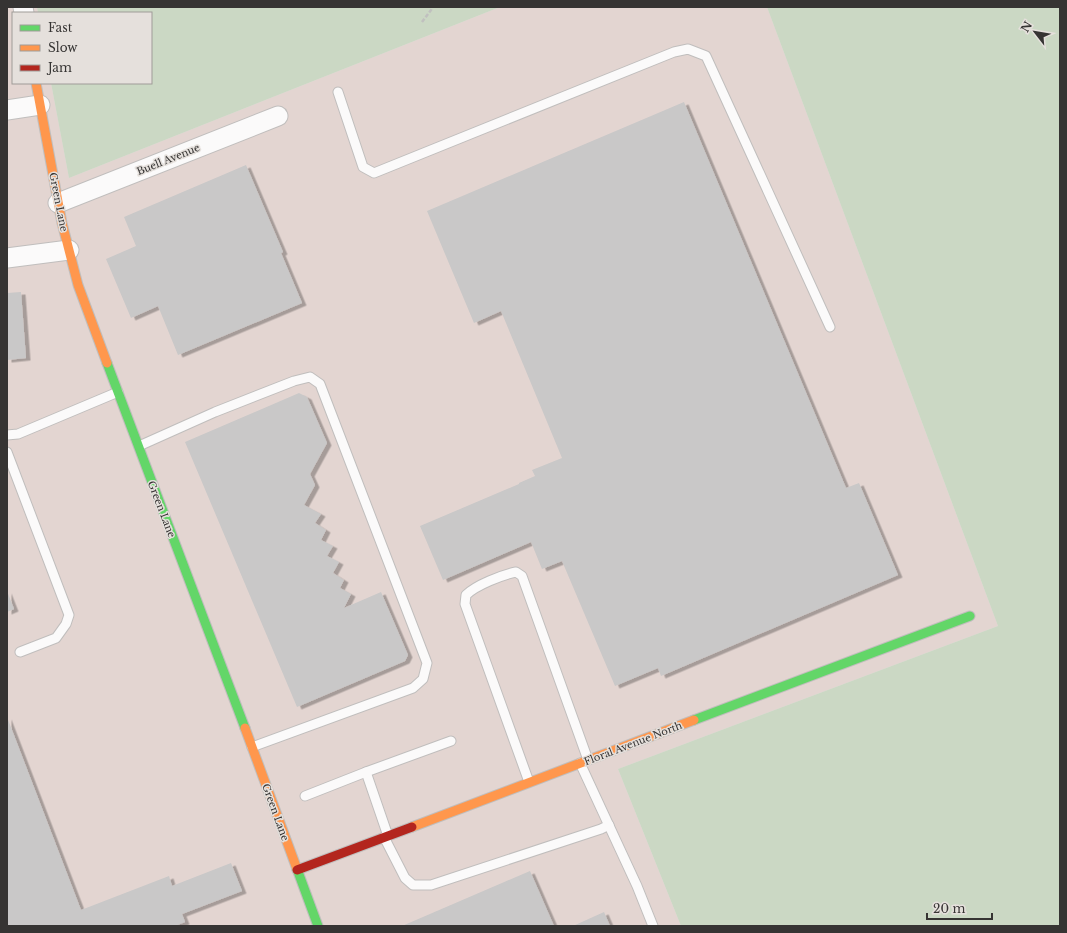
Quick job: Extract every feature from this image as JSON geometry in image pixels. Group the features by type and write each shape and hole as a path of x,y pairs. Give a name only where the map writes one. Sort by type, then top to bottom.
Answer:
{"street":[{"name":"Green Lane","path":"36,84 62,223 78,285 252,746 318,926"},
{"path":"7,110 40,105"},
{"name":"Buell Avenue","path":"58,203 278,116"},
{"path":"7,258 69,250"},
{"name":"Floral Avenue North","path":"297,870 970,616"}],"lane":[{"path":"338,92 363,167 374,173 674,52 688,49 706,56 830,327"},
{"path":"139,446 214,412 294,381 310,378 320,384 427,663 423,679 413,688 252,746"},
{"path":"7,435 18,434 118,392"},
{"path":"7,452 69,615 66,624 56,638 20,652"},
{"path":"529,782 465,604 466,595 471,590 506,574 516,572 522,576 584,762 609,825 637,886 653,926"},
{"path":"305,796 451,741"},
{"path":"366,772 386,837 405,878 413,884 431,885 609,825"}],"path":[{"path":"422,22 432,7"}],"shaded area":[{"path":"7,7 37,7 38,12 12,12 12,84 51,84 69,178 500,7 767,7 998,626 618,769 681,926 7,926"}],"green space":[{"path":"37,7 500,7 69,178 51,84 152,84 152,12 38,12"},
{"path":"767,7 1060,7 1060,926 681,926 618,769 998,626"}],"building":[{"path":"684,102 846,488 859,483 898,575 661,676 658,668 615,686 562,561 542,569 531,542 443,580 420,526 519,484 535,476 532,470 562,458 501,311 474,323 427,211"},
{"path":"246,165 283,252 281,253 302,303 178,355 158,306 131,318 106,259 136,246 124,217"},
{"path":"21,292 26,358 7,360 7,293"},
{"path":"299,393 307,397 327,443 310,474 315,485 304,505 321,514 315,523 326,530 321,540 333,546 327,556 339,562 333,573 344,580 340,588 351,594 344,608 381,592 408,655 405,661 297,707 185,442"},
{"path":"7,591 14,609 7,612"},
{"path":"7,717 81,910 169,876 172,886 231,863 242,891 182,914 185,922 175,926 7,926"},
{"path":"530,871 554,926 402,926"},
{"path":"604,912 610,926 573,926"}],"traffic: fast":[{"path":"107,363 245,728"},
{"path":"694,720 970,616"},
{"path":"297,869 318,926"}],"traffic: slow":[{"path":"36,84 62,223 78,285 107,363"},
{"path":"412,827 694,720"},
{"path":"245,728 297,869"}],"traffic: jam":[{"path":"297,870 412,827"}]}
